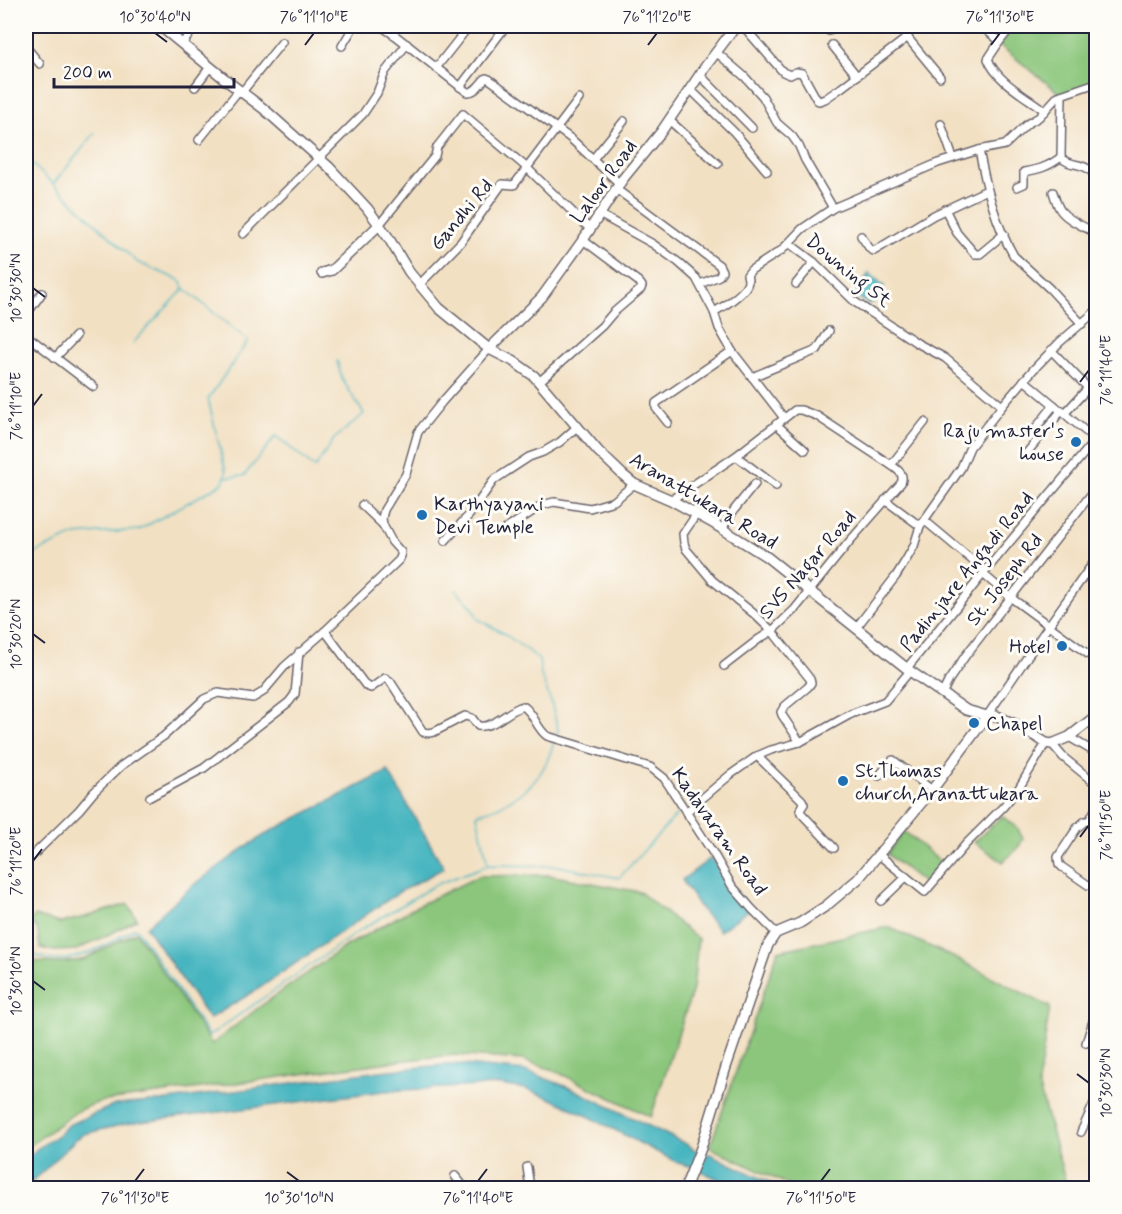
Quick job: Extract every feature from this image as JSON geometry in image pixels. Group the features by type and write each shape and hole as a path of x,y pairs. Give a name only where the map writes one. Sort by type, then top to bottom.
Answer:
{"main road":[{"name":"Aranattukara Road","path":"160,26 264,108 319,158 367,208 409,273 440,308 489,349 525,369 622,475 634,484 671,500 767,556 909,670 966,710 987,716 997,716 1049,743"},
{"name":"Laloor Road","path":"489,349 542,297 618,187 661,132 736,26"},
{"path":"322,273 332,270 379,225"},
{"path":"685,1188 701,1148 768,945 776,933 800,923 826,906 858,879 932,790 987,716"},
{"path":"1049,743 1069,737 1096,716"}],"street":[{"path":"182,44 196,26"},
{"path":"342,46 354,26"},
{"path":"381,26 467,92 475,91 482,81 489,79 570,138 618,187 719,265 722,271 719,276 700,284"},
{"path":"436,68 469,26"},
{"path":"460,87 506,26"},
{"path":"743,26 783,72 790,75 796,72 802,74 817,100 825,99 908,38"},
{"path":"898,26 940,77"},
{"path":"981,26 1000,41"},
{"path":"1012,26 988,59 992,68 1003,79 1045,111"},
{"path":"199,140 282,42"},
{"path":"243,234 363,114 377,93 385,72 407,44"},
{"path":"832,45 857,76"},
{"path":"26,47 40,64"},
{"path":"716,52 745,77 763,97 777,123 792,136 799,146 833,208"},
{"path":"195,87 210,67"},
{"path":"700,75 752,128"},
{"path":"714,312 726,306 746,287 747,275 751,270 776,255 790,244 802,229 833,208 953,158 1005,145 1027,124 1039,117 1058,96 1096,83"},
{"path":"690,89 734,132 767,171"},
{"path":"1062,95 1061,157 1066,162 1083,165 1092,171 1096,178"},
{"path":"526,167 579,99"},
{"path":"379,225 435,156 437,147 464,114 526,167 590,229"},
{"path":"669,120 718,164"},
{"path":"593,159 624,121"},
{"path":"941,124 953,158"},
{"path":"980,150 987,190 1014,256 1050,289 1082,324"},
{"path":"1017,187 1024,184 1023,172 1050,166 1061,157"},
{"name":"Gandhi Rd","path":"419,285 461,242 501,184 514,185 526,167"},
{"path":"861,236 870,249 874,250 945,209 987,190"},
{"path":"1053,192 1059,209 1064,214 1096,233"},
{"path":"945,209 957,233 975,254 980,254 1004,234"},
{"path":"599,214 662,250 696,278 732,351 784,418"},
{"path":"539,382 641,290 642,286 639,282 583,240"},
{"name":"Downing St","path":"790,244 814,262 855,302 917,343 945,358 1002,406"},
{"path":"796,284 814,262"},
{"path":"26,315 42,293"},
{"path":"856,628 896,576 914,546 922,523 961,468 970,447 1051,350 1096,311"},
{"path":"752,377 818,350 829,331"},
{"path":"26,335 94,387"},
{"path":"55,358 76,336"},
{"path":"383,525 384,510 406,474 418,432 489,349"},
{"path":"1051,350 1088,388 1096,402"},
{"path":"668,423 656,408 656,403 732,351"},
{"path":"1024,380 1096,440"},
{"path":"1025,455 1088,388"},
{"path":"1035,429 1054,405"},
{"path":"671,500 736,456 795,410 809,412 891,465 925,422"},
{"path":"777,424 805,450"},
{"path":"445,541 462,523 494,480 529,457 560,442 578,426"},
{"name":"Padinjare Angadi Road","path":"686,813 730,775 757,756 800,742 851,714 885,700 984,572 1096,440"},
{"path":"736,456 776,486"},
{"name":"SVS Nagar Road","path":"724,666 772,631 795,609 849,542 901,483 902,474 891,465"},
{"path":"506,529 542,505 554,502 590,508 614,501 634,484"},
{"path":"722,529 755,484"},
{"name":"St. Joseph Rd","path":"942,694 966,655 1096,488"},
{"path":"885,500 922,523 984,572 1010,597 1096,660"},
{"path":"26,862 121,766 164,736 204,699 218,693 253,698 263,692 299,652 325,631 399,560 401,552 392,542 383,525 362,505"},
{"path":"696,514 683,534 686,549 712,579 772,631 810,679 811,683 808,687 781,712 800,742"},
{"path":"987,716 1096,560"},
{"name":"Kadavaram Road","path":"325,631 366,686 371,688 384,678 390,681 423,732 434,732 465,716 472,718 478,726 487,726 523,706 529,710 541,730 555,738 650,767 664,778 732,886 776,933"},
{"path":"150,797 204,768 289,702 295,694 299,652"},
{"path":"1069,737 1096,751"},
{"path":"879,855 925,892 966,844 1003,807 1049,743 1096,784"},
{"path":"757,756 802,800 804,804 800,810 801,813 834,848"},
{"path":"879,776 893,760 932,790"},
{"path":"1096,808 1089,821 1085,821 1077,828 1058,857 1062,867 1088,885 1093,885 1096,880"},
{"path":"1089,821 1096,828"},
{"path":"881,902 906,878"},
{"path":"26,934 26,956"},
{"path":"1086,1043 1096,1012"},
{"path":"1081,1132 1096,1098"},
{"path":"527,1167 530,1188"},
{"path":"455,1176 465,1188"},
{"path":"595,1188 605,1188"}],"green space":[{"path":"1015,26 1096,26 1096,83 1062,95 999,45"},
{"path":"1002,816 1018,829 1023,839 1018,848 1003,862 974,842"},
{"path":"904,831 943,864 926,885 887,854"},
{"path":"549,875 640,892 698,939 693,989 651,1117 553,1070 523,1060 454,1055 99,1102 79,1110 26,1148 26,971 33,961 56,963 82,960 136,932 212,1044 258,1008 343,948 417,906 479,876"},
{"path":"128,904 137,919 76,950 54,951 40,948 37,928 29,921 35,916 60,923"},
{"path":"888,927 957,959 1050,1007 1038,1084 1065,1180 1072,1188 795,1188 710,1146 778,951"}],"water":[{"path":"869,273 884,286 878,300 869,304 855,296"},
{"path":"388,771 444,868 401,891 258,989 209,1019 146,927 191,887 244,848 271,831"},
{"path":"711,858 750,909 720,931 700,908 682,880"},
{"path":"454,1064 526,1071 573,1089 698,1151 710,1154 781,1188 737,1188 697,1168 678,1163 547,1097 525,1089 499,1085 385,1091 125,1124 84,1134 26,1188 26,1159 68,1125 115,1105 161,1101 380,1071"}],"waterway":[{"path":"54,183 95,133"},
{"path":"26,163 32,164 137,262 179,280 185,289 248,341 208,399 226,473 223,483 139,530 75,535 26,555"},
{"path":"133,343 184,289"},
{"path":"225,477 244,476 276,436 315,468 334,439 364,414 342,379 337,361"},
{"path":"456,590 473,608 478,619 503,633 539,660 541,675 558,730 556,737"},
{"path":"488,865 477,815 505,803 529,786 543,769 554,742"},
{"path":"687,805 701,792"},
{"path":"29,954 47,959 68,959 98,948 136,928 209,1036 362,929 435,885 488,865 558,866 619,878 680,811"}],"place":[{"name":"Raju master's house","path":"1076,442"},
{"name":"Karthyayani Devi Temple","path":"422,515"},
{"name":"Hotel","path":"1062,646"},
{"name":"Chapel","path":"974,723"},
{"name":"St.Thomas church,Aranattukara","path":"843,781"}]}
